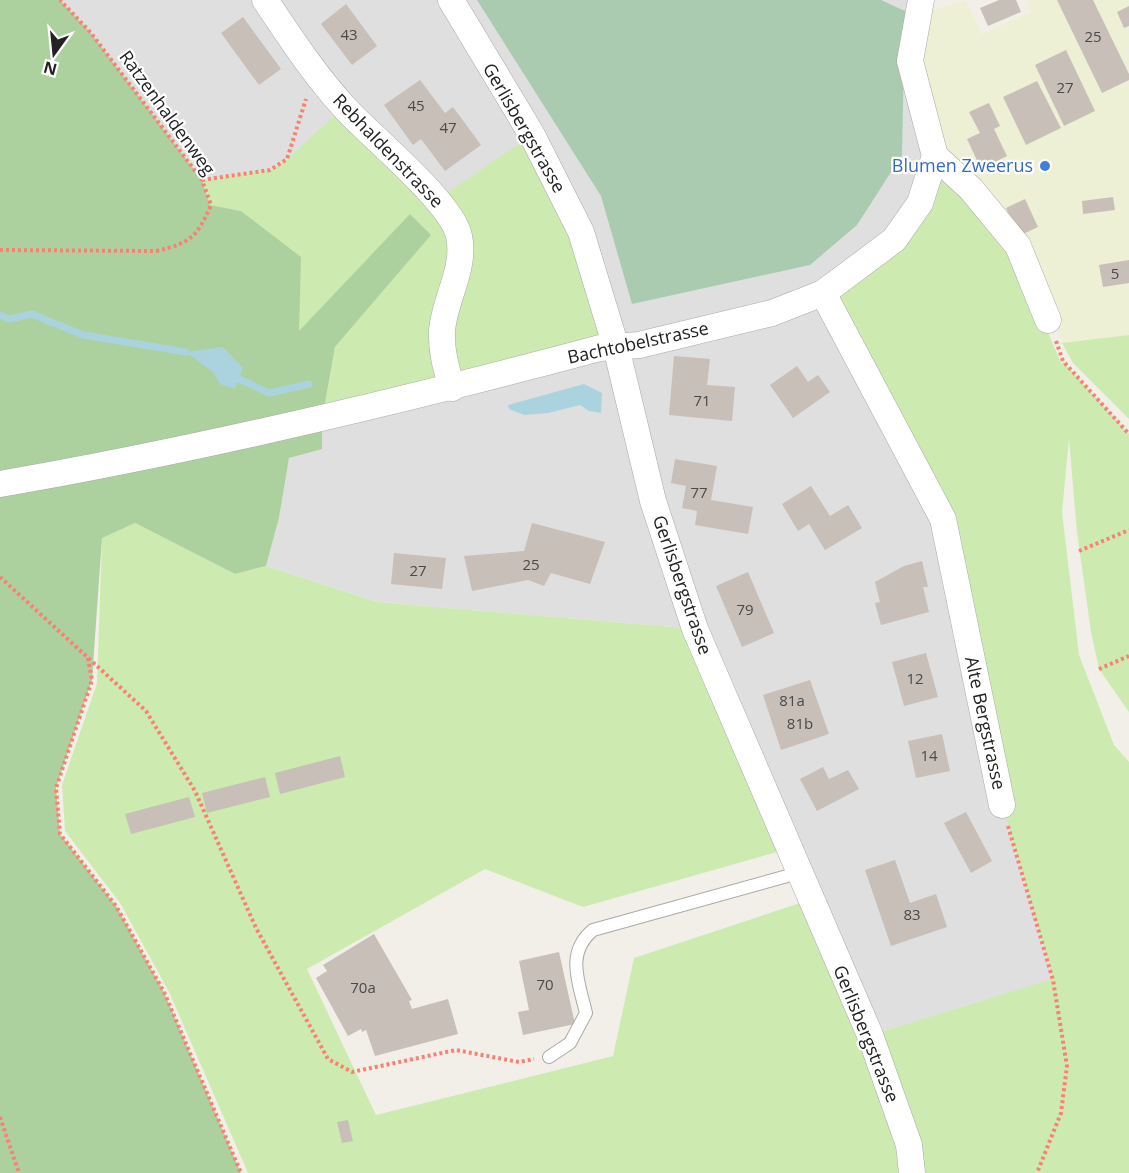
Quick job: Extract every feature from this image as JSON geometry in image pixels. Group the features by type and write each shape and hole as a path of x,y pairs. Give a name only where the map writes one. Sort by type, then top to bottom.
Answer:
{"street":[{"name":"Rebhaldenstrasse","path":"265,0 314,72 390,155 438,199 459,235 458,269 442,328 442,355 452,388"},
{"name":"Gerlisbergstrasse","path":"451,0 532,135 581,232 616,347 653,501 695,629 798,873 870,1035 909,1145 912,1173"},
{"path":"921,0 910,61 935,156 971,189 1018,246 1048,320"},
{"name":"Bachtobelstrasse","path":"0,484 117,464 322,420 600,348 639,345 772,314 823,293 894,240 920,203 935,156"},
{"name":"Alte Bergstrasse","path":"823,293 943,519 1002,805"}],"lane":[{"path":"549,1057 570,1043 586,1013 575,968 582,940 593,930 798,873"}],"path":[{"name":"Ratzenhaldenweg","path":"0,250 156,251 179,246 200,231 211,205 202,180 91,33 60,0"},
{"path":"202,180 270,170 287,159 314,72"},
{"path":"1048,320 1063,361 1129,434"},
{"path":"1080,551 1129,531"},
{"path":"0,577 146,711 195,791 256,928 328,1059 352,1072 456,1050 519,1062 549,1057"},
{"path":"1099,669 1129,656"},
{"path":"88,657 92,680 56,788 60,834 116,906 164,992 241,1173"},
{"name":"Alte Bergstrasse","path":"1002,805 1053,980 1067,1066 1061,1113 1038,1173"},
{"path":"0,1117 19,1173"}],"shaded area":[{"path":"60,0 921,0 925,156 915,199 888,235 1002,805 1053,980 870,1035 695,629 377,602 266,566 279,518 289,458 322,420 438,199 287,159 270,170 202,180 91,33"}],"green space":[{"path":"0,0 60,0 91,33 202,180 210,205 241,211 301,257 299,331 410,214 431,235 335,347 322,420 322,449 289,458 279,518 266,566 235,574 135,523 102,538 92,680 56,788 60,834 116,906 164,992 241,1173 0,1173"},
{"path":"477,0 881,0 905,11 902,155 857,225 810,265 632,304 601,196"},
{"name":"Blumen Zweerus","path":"966,0 981,34 1031,12 1027,0 1129,0 1129,335 1062,343 1022,241 943,152 921,77 929,11"},
{"path":"344,107 438,199 532,135 616,347 322,420 335,347 431,235 410,215 299,332 241,211 210,205 202,180 270,170 287,159"},
{"path":"946,171 1013,251 1062,365 1063,361 1129,434 1129,712 1099,669 1091,632 1077,532 1069,439 1062,512 1079,655 1114,745 1129,762 1129,1173 922,1173 877,1033 1053,979 1002,805 943,519 823,293 872,269 916,232"},
{"path":"1129,335 1129,419 1073,363 1062,343"},
{"path":"135,523 235,574 266,566 377,602 695,629 788,849 583,907 485,869 307,969 376,1115 613,1056 634,958 803,902 902,1143 905,1173 248,1173 169,992 120,903 65,831 62,785 97,683 102,537"}],"water":[{"path":"223,347 243,368 235,389 220,384 213,372 186,352"},
{"path":"584,384 602,393 601,413 589,411 580,405 548,413 524,415 509,409 508,405"}],"building":[{"path":"999,0 1016,0 1021,12 988,26 980,8"},
{"path":"1057,0 1093,0 1129,74 1129,80 1102,93"},
{"path":"346,4 377,46 352,65 321,24"},
{"path":"1129,6 1129,26 1124,28 1117,12"},
{"path":"243,17 281,69 259,85 221,33"},
{"path":"1066,50 1095,111 1064,126 1035,65"},
{"path":"420,80 445,113 453,107 481,145 445,171 421,139 413,145 384,105"},
{"path":"1037,81 1061,128 1026,145 1003,97"},
{"path":"989,103 1000,126 994,129 1007,156 981,169 967,139 980,133 969,112"},
{"path":"1113,197 1115,210 1083,214 1082,201"},
{"path":"1025,199 1038,227 1019,236 1006,208"},
{"path":"1129,260 1129,283 1103,287 1099,265"},
{"path":"674,356 710,359 707,385 735,387 732,421 669,415"},
{"path":"797,366 808,382 818,375 830,392 793,418 770,385"},
{"path":"675,459 717,466 711,500 753,507 748,534 695,525 697,511 682,508 686,486 671,483"},
{"path":"811,486 830,516 848,505 862,528 825,550 809,524 798,531 782,504"},
{"path":"532,523 605,542 590,584 551,573 544,586 528,580 472,591 464,556 524,551"},
{"path":"394,553 446,558 442,589 391,584"},
{"path":"922,561 928,587 923,587 929,612 881,625 875,603 880,602 875,582 904,566"},
{"path":"748,572 774,633 742,647 716,586"},
{"path":"926,653 938,697 904,706 892,662"},
{"path":"810,680 829,734 781,750 763,695"},
{"path":"942,734 950,771 916,778 908,741"},
{"path":"340,756 345,777 280,794 275,773"},
{"path":"823,767 829,779 848,770 859,789 817,811 800,779"},
{"path":"265,777 270,797 207,813 202,793"},
{"path":"189,797 195,817 131,834 125,814"},
{"path":"966,812 992,861 971,873 944,823"},
{"path":"895,860 910,903 936,894 947,927 891,946 865,870"},
{"path":"374,934 412,1000 409,1001 412,1009 448,999 458,1034 375,1056 366,1030 362,1032 361,1029 348,1036 316,978 327,971 323,965"},
{"path":"559,952 575,1024 523,1035 518,1012 529,1010 519,961"},
{"path":"348,1120 353,1141 342,1143 337,1122"}],"waterway":[{"path":"0,315 9,319 32,314 83,335 186,352"},
{"path":"239,379 269,393 309,384"}],"place":[{"name":"Blumen Zweerus","path":"1045,166"}]}
